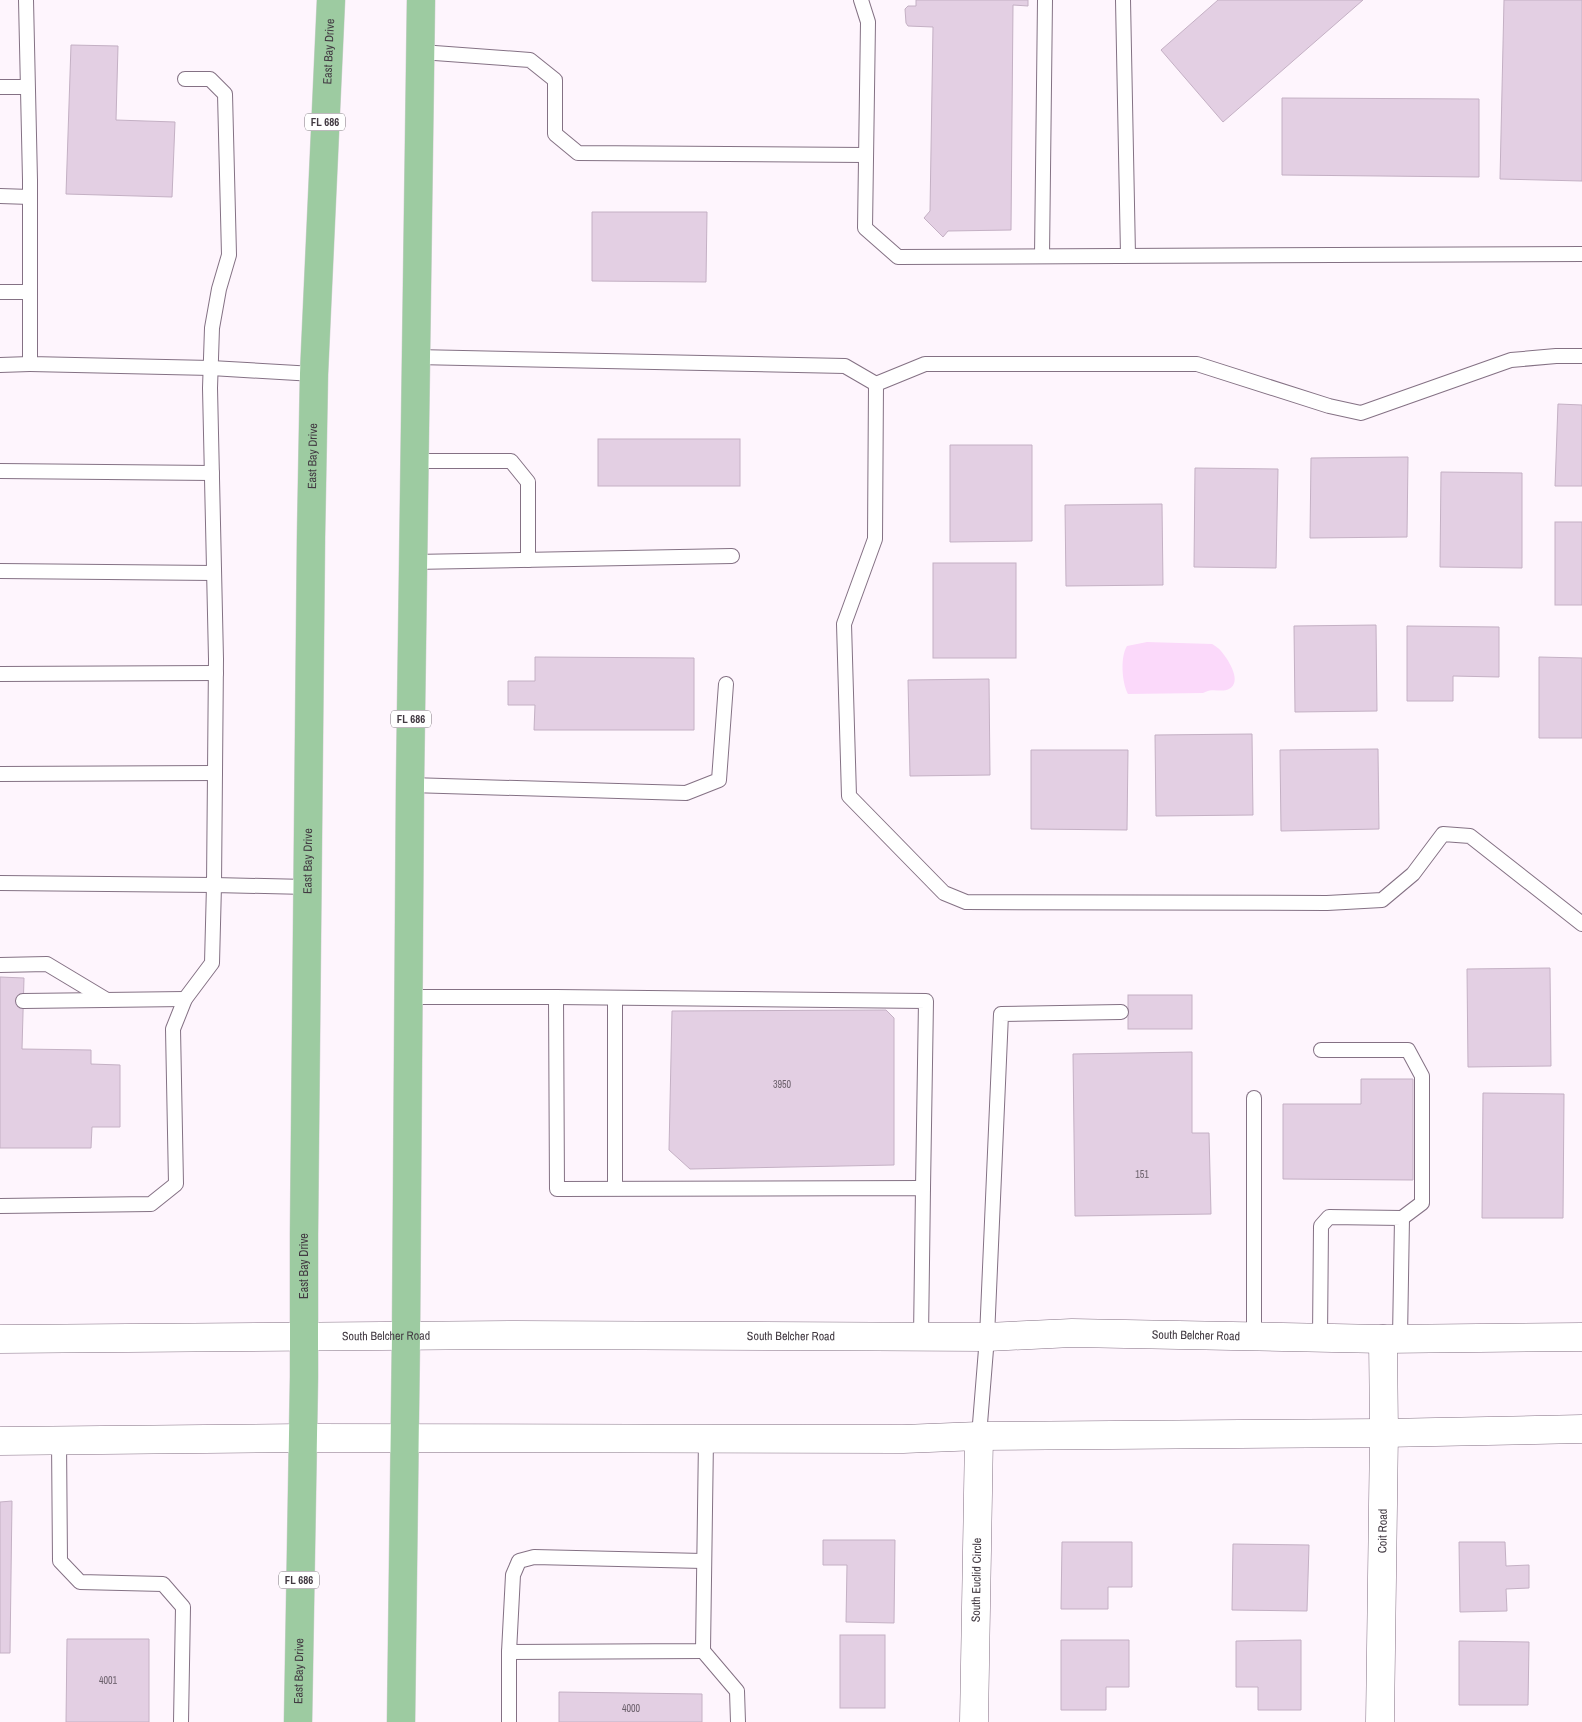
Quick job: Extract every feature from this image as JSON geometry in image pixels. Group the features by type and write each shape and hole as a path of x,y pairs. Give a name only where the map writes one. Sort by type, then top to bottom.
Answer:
{"main road":[{"name":"East Bay Drive","path":"298,1722 314,374 331,0"},
{"name":"FL 686","path":"401,1722 410,784 421,0"},
{"name":"South Belcher Road","path":"0,1339 304,1336 987,1338 1072,1333 1391,1339 1582,1337"},
{"name":"Coit Road","path":"1380,1722 1384,1433 1391,1339"},
{"path":"0,1441 302,1438 903,1439 979,1436 1384,1433 1582,1429"},
{"name":"South Euclid Circle","path":"974,1722 979,1436"}],"lane":[{"path":"26,0 30,197 30,364"},
{"path":"861,0 868,22 865,228 898,257 1582,254"},
{"path":"1042,256 1045,0"},
{"path":"1123,0 1128,255"},
{"path":"420,52 530,60 555,80 555,134 578,153 865,155"},
{"path":"0,1206 151,1204 176,1184 173,1029 185,999 212,963 216,673 211,368 212,328 219,289 229,255 225,94 210,79 185,79"},
{"path":"0,87 27,87"},
{"path":"0,196 30,197"},
{"path":"0,292 30,292"},
{"path":"876,384 926,364 1197,364 1329,406 1360,413 1511,360 1582,356"},
{"path":"416,357 845,366 876,384"},
{"path":"0,365 211,368 314,374"},
{"path":"876,384 876,539 844,624 849,796 944,894 966,902 1327,903 1382,900 1413,874 1443,834 1470,836 1582,924"},
{"path":"415,461 511,461 528,482 528,560"},
{"path":"0,471 212,473"},
{"path":"413,562 732,556"},
{"path":"0,571 214,573"},
{"path":"0,674 216,673"},
{"path":"410,784 686,793 719,780 726,684"},
{"path":"0,774 215,773"},
{"path":"0,883 307,887"},
{"path":"0,965 47,964 108,1000"},
{"path":"409,997 926,1001 922,1338"},
{"path":"556,997 557,1189 923,1188"},
{"path":"615,998 615,1188"},
{"path":"23,1002 185,999"},
{"path":"979,1436 987,1338 1001,1014 1121,1012"},
{"path":"1320,1338 1321,1226 1329,1217 1402,1218 1422,1203 1422,1076 1408,1050 1321,1050"},
{"path":"1254,1098 1254,1336"},
{"path":"1391,1339 1402,1218"},
{"path":"706,1439 703,1651 738,1691 738,1722"},
{"path":"59,1440 60,1562 80,1582 163,1584 183,1607 181,1722"},
{"path":"509,1722 512,1575 519,1562 534,1557 703,1561"},
{"path":"509,1652 703,1651"}],"shaded area":[{"path":"1147,642 1212,644 1220,650 1233,670 1235,681 1233,686 1226,690 1210,690 1203,693 1128,694 1124,683 1123,670 1125,651 1127,646"}],"building":[{"path":"916,0 1028,0 1028,6 1013,5 1011,230 948,231 943,237 924,218 930,211 933,27 908,26 906,23 905,9 908,6 916,6"},
{"path":"1218,0 1363,0 1223,122 1161,50"},
{"path":"1504,0 1582,0 1582,181 1500,179"},
{"path":"71,45 118,46 116,120 175,122 172,197 66,194"},
{"path":"1282,98 1479,99 1479,177 1282,175"},
{"path":"592,212 707,212 706,282 592,281"},
{"path":"1558,404 1582,405 1582,486 1555,486"},
{"path":"598,439 740,439 740,486 598,486"},
{"path":"950,445 1032,445 1032,541 950,542"},
{"path":"1408,457 1407,537 1310,538 1311,458"},
{"path":"1195,468 1278,469 1276,568 1194,567"},
{"path":"1441,472 1522,473 1522,568 1440,567"},
{"path":"1162,504 1163,585 1066,586 1065,505"},
{"path":"1555,522 1582,522 1582,605 1555,605"},
{"path":"933,563 1016,563 1016,658 933,658"},
{"path":"1376,625 1377,711 1295,712 1294,626"},
{"path":"1407,626 1499,627 1499,677 1453,676 1453,701 1407,701"},
{"path":"535,657 694,658 694,730 534,730 535,705 508,705 508,681 535,681"},
{"path":"1539,657 1582,658 1582,738 1539,738"},
{"path":"989,679 990,775 910,776 908,680"},
{"path":"1252,734 1253,815 1156,816 1155,735"},
{"path":"1378,749 1379,829 1281,831 1280,750"},
{"path":"1031,750 1128,750 1127,830 1031,829"},
{"path":"1550,968 1551,1066 1468,1067 1467,969"},
{"path":"0,977 24,978 22,1049 91,1050 91,1064 120,1065 120,1127 92,1127 91,1148 0,1148"},
{"path":"1128,995 1192,995 1192,1029 1128,1029"},
{"path":"886,1010 894,1018 894,1165 690,1169 669,1150 672,1011"},
{"path":"1192,1052 1192,1133 1209,1133 1211,1214 1075,1216 1073,1054"},
{"path":"1361,1079 1413,1079 1413,1180 1283,1179 1283,1104 1361,1104"},
{"path":"1483,1093 1564,1094 1563,1218 1482,1218"},
{"path":"12,1501 10,1653 0,1653 0,1502"},
{"path":"823,1540 895,1540 894,1623 846,1622 847,1565 823,1565"},
{"path":"1062,1542 1132,1542 1132,1587 1108,1587 1108,1609 1061,1609"},
{"path":"1459,1542 1505,1542 1506,1566 1529,1565 1529,1588 1506,1589 1507,1611 1460,1612"},
{"path":"1233,1544 1309,1545 1307,1611 1232,1610"},
{"path":"840,1635 885,1635 885,1708 840,1708"},
{"path":"67,1639 149,1639 149,1722 66,1722"},
{"path":"1061,1640 1129,1640 1129,1687 1106,1687 1106,1710 1061,1710"},
{"path":"1301,1640 1301,1710 1258,1710 1258,1687 1236,1687 1236,1641"},
{"path":"1459,1641 1529,1642 1528,1705 1459,1705"},
{"path":"559,1692 702,1694 702,1722 559,1722"}]}
